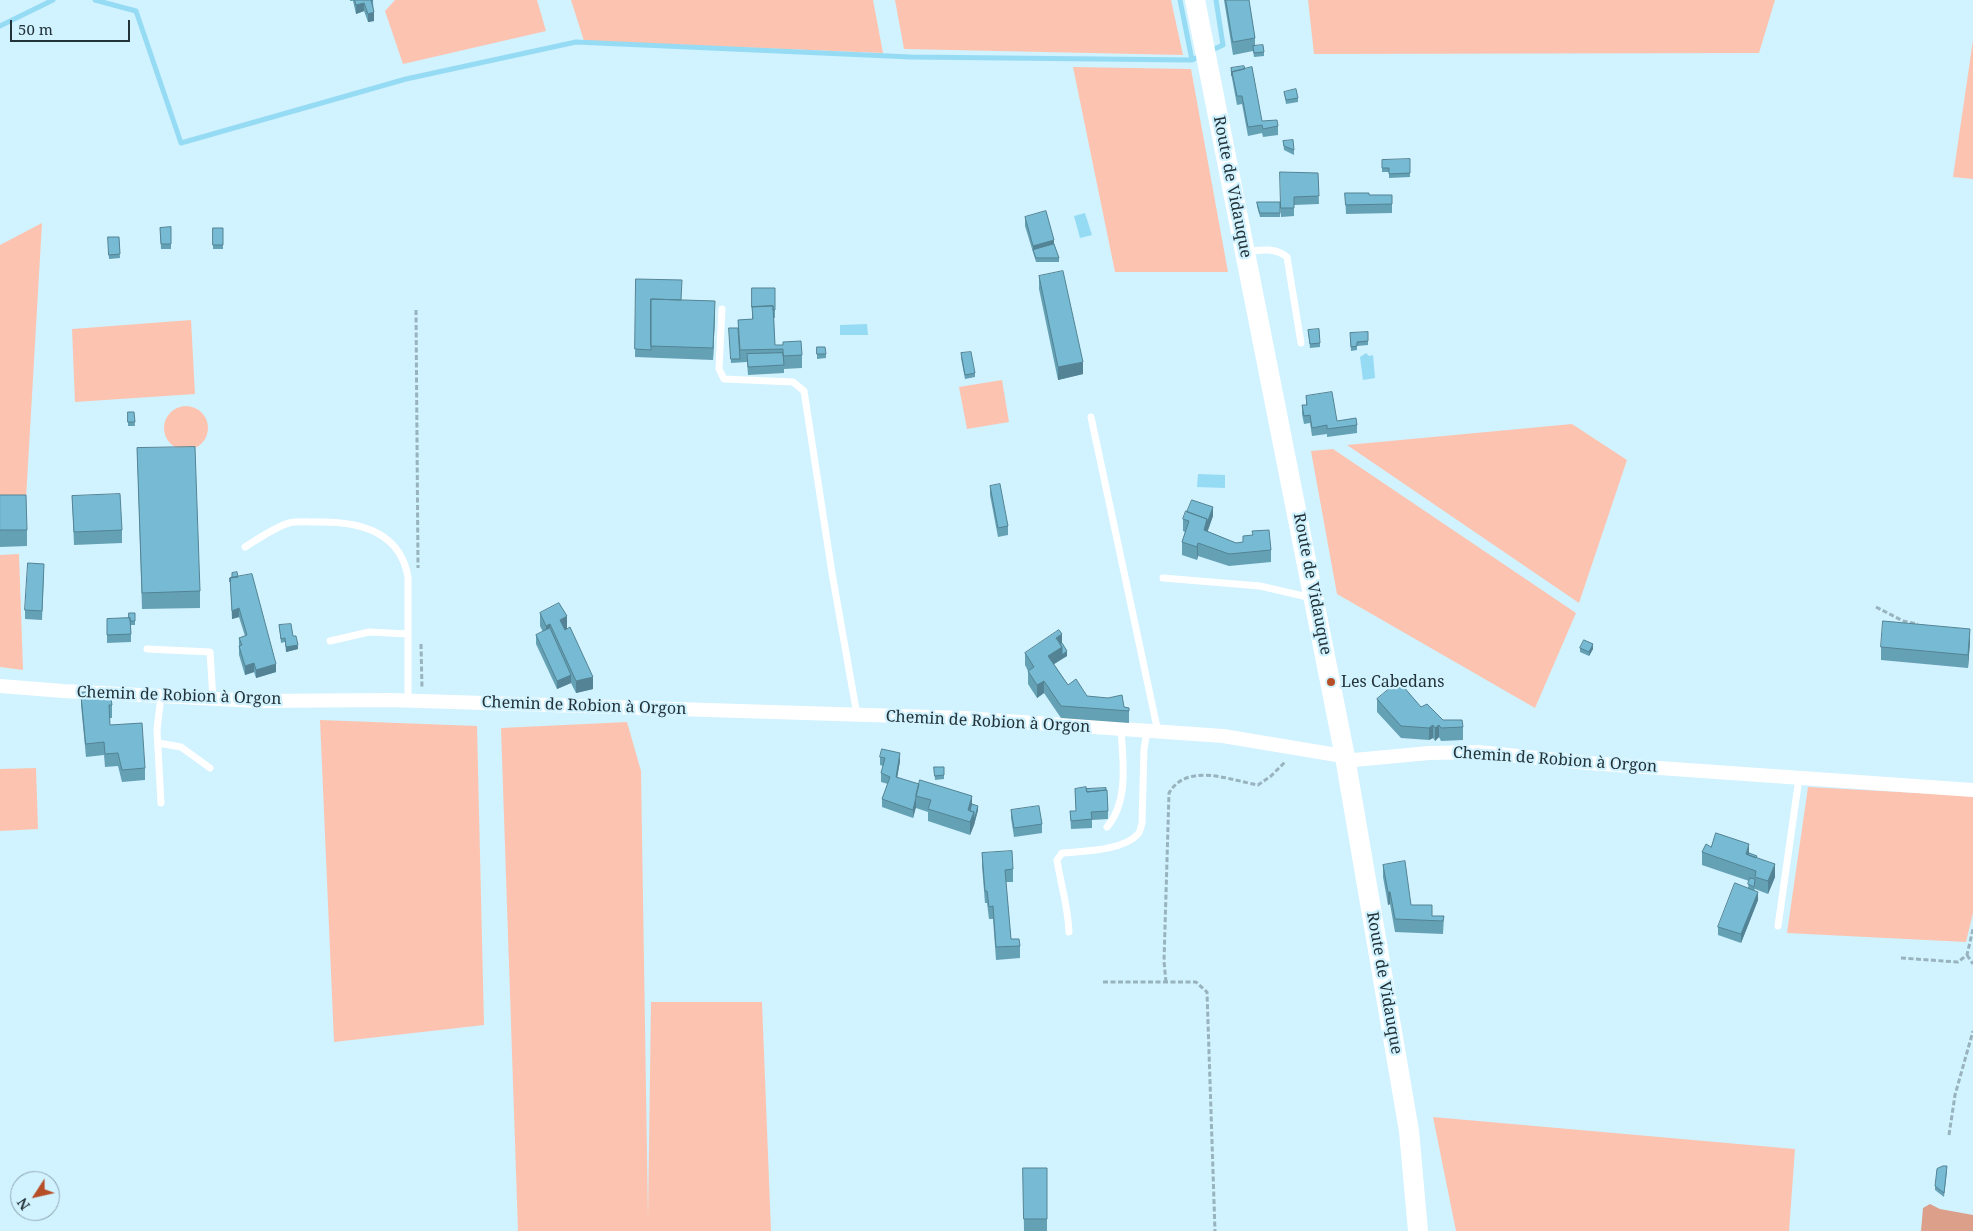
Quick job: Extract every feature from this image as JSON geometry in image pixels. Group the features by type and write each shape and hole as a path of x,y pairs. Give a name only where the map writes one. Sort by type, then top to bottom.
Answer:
{"street":[{"name":"Route de Vidauque","path":"1195,0 1315,599 1341,756 1409,1131 1418,1231"},
{"name":"Chemin de Robion à Orgon","path":"0,686 63,692 257,701 414,701 964,718 1224,736 1341,756 1354,760 1430,753 1478,752 1588,763 1973,790"}],"lane":[{"path":"1246,252 1272,250 1281,252 1287,257 1301,343"},
{"path":"722,309 719,369 724,379 793,382 804,391 832,573 857,715"},
{"path":"1069,932 1069,911 1057,860 1062,853 1117,846 1139,834 1142,823 1144,749 1152,731 1091,417"},
{"path":"245,547 289,523 337,522 364,527 393,543 406,563 408,577 408,634 414,701"},
{"path":"1163,578 1260,586 1315,599"},
{"path":"330,641 369,632 408,634"},
{"path":"147,649 210,652 213,699"},
{"path":"161,696 157,730 161,803"},
{"path":"1107,827 1116,816 1122,798 1121,729"},
{"path":"158,743 182,747 210,768"},
{"path":"1778,926 1800,778"}],"path":[{"path":"416,310 418,575"},
{"path":"1876,607 1903,621 1921,625"},
{"path":"414,701 422,680 421,642"},
{"path":"1166,982 1164,960 1169,793 1174,785 1185,778 1199,774 1258,785 1271,776 1298,749"},
{"path":"1901,958 1958,962 1967,955 1973,929"},
{"path":"1967,955 1973,964"},
{"path":"1103,982 1196,982 1207,992 1215,1231"},
{"path":"1949,1135 1955,1094 1973,1031"}],"shaded area":[{"path":"395,0 537,0 546,31 403,64 385,11"},
{"path":"571,0 873,0 883,53 584,41"},
{"path":"895,0 1171,0 1183,55 904,49"},
{"path":"1308,0 1775,0 1759,53 1314,54"},
{"path":"1973,40 1973,179 1953,177"},
{"path":"1073,67 1191,69 1228,272 1115,272"},
{"path":"42,223 26,499 0,500 0,245"},
{"path":"191,320 195,394 75,402 72,329"},
{"path":"1002,380 1009,422 967,429 959,387"},
{"path":"186,406 198,410 204,416 208,428 204,440 198,446 186,450 174,446 168,440 164,428 168,416 174,410"},
{"path":"1572,424 1627,460 1579,603 1347,445"},
{"path":"1333,449 1576,613 1535,708 1337,594 1311,451"},
{"path":"19,554 23,670 0,667 0,555"},
{"path":"320,720 477,726 484,1025 334,1042"},
{"path":"627,722 641,771 648,1217 651,1002 762,1002 771,1231 518,1231 501,728"},
{"path":"36,768 38,829 0,831 0,769"},
{"path":"1808,787 1973,796 1973,913 1966,942 1787,933"},
{"path":"1433,1117 1795,1149 1789,1231 1456,1231"},
{"path":"1930,1204 1940,1209 1973,1215 1973,1231 1921,1231 1923,1208"}],"water":[{"path":"1085,213 1092,235 1080,238 1074,216"},
{"path":"867,324 868,335 840,335 840,325"},
{"path":"1366,353 1369,356 1373,355 1375,378 1363,380 1360,357"},
{"path":"1198,474 1225,475 1225,488 1197,487"}],"building":[{"path":"355,0 371,0 374,12 368,14 364,3 356,5"},
{"path":"1226,0 1249,0 1255,38 1233,42"},
{"path":"1263,45 1264,52 1254,53 1253,46"},
{"path":"1244,66 1245,69 1232,72 1232,76 1231,68"},
{"path":"1252,67 1262,121 1277,120 1278,126 1263,129 1262,125 1248,127 1242,96 1237,96 1232,72"},
{"path":"1296,89 1298,98 1286,100 1284,92"},
{"path":"1293,140 1294,150 1284,146 1283,141"},
{"path":"1410,159 1410,173 1389,174 1389,168 1382,168 1382,160"},
{"path":"1280,172 1318,173 1319,196 1294,197 1294,208 1281,208"},
{"path":"1345,193 1392,195 1392,204 1346,205"},
{"path":"1257,202 1280,202 1280,213 1260,213"},
{"path":"1046,211 1054,240 1033,246 1025,217"},
{"path":"171,227 171,244 161,244 160,228"},
{"path":"213,228 223,228 223,245 213,245"},
{"path":"108,237 119,237 120,254 109,255"},
{"path":"1054,244 1059,258 1036,258 1033,250"},
{"path":"1063,271 1083,362 1058,367 1039,276"},
{"path":"636,279 682,280 681,300 651,299 651,350 635,349"},
{"path":"752,288 775,288 775,310 773,310 773,306 752,307"},
{"path":"651,299 715,301 713,348 651,346"},
{"path":"773,306 775,345 783,345 783,342 801,341 802,355 783,356 783,349 740,350 738,320 753,319 752,307"},
{"path":"729,328 738,328 740,359 731,359"},
{"path":"1319,329 1320,343 1310,344 1308,330"},
{"path":"1368,332 1368,341 1357,342 1357,346 1351,347 1350,333"},
{"path":"817,347 825,347 826,354 817,354"},
{"path":"971,352 975,373 965,375 961,353"},
{"path":"783,353 784,365 748,367 747,354"},
{"path":"1332,392 1337,421 1356,418 1357,425 1327,429 1327,425 1312,428 1310,415 1304,416 1302,405 1307,405 1306,396"},
{"path":"128,412 134,412 135,422 128,422"},
{"path":"195,447 200,591 142,593 137,448"},
{"path":"1000,484 1008,526 998,528 990,486"},
{"path":"120,494 122,530 74,532 72,496"},
{"path":"0,495 26,495 27,530 0,530"},
{"path":"1192,500 1213,507 1207,523 1207,519 1187,512"},
{"path":"1186,511 1207,519 1204,530 1236,543 1243,542 1243,536 1253,535 1252,531 1269,530 1271,550 1229,554 1198,543 1197,547 1182,542 1189,521 1183,519"},
{"path":"28,563 44,564 42,611 25,610"},
{"path":"237,572 238,577 230,578 232,573"},
{"path":"252,574 276,664 256,670 254,663 245,666 239,646 242,645 239,638 247,635 239,608 232,611 230,578"},
{"path":"559,603 567,616 560,620 565,630 570,627 593,677 576,681 550,624 546,626 540,613"},
{"path":"129,613 135,613 135,621 130,621"},
{"path":"130,618 131,634 107,635 107,619"},
{"path":"1883,621 1970,629 1968,655 1881,647"},
{"path":"291,624 293,636 296,636 298,645 286,647 285,638 281,639 279,625"},
{"path":"550,628 571,675 557,681 536,635"},
{"path":"1059,630 1062,634 1056,638 1062,647 1048,656 1068,685 1076,679 1087,696 1108,698 1122,695 1124,707 1129,708 1129,711 1061,706 1044,681 1037,685 1028,671 1034,667 1025,653"},
{"path":"1584,640 1593,644 1589,652 1580,648"},
{"path":"1062,643 1067,651 1062,655 1060,644"},
{"path":"1394,685 1398,689 1402,685 1421,707 1427,704 1443,720 1462,720 1463,727 1441,728 1439,725 1435,728 1433,725 1429,728 1401,726 1377,699"},
{"path":"81,692 110,692 112,705 109,705 110,725 142,723 145,768 122,770 118,753 105,754 104,742 86,744"},
{"path":"882,749 900,753 896,777 919,784 913,810 882,799 890,777 881,773 885,758 880,757"},
{"path":"934,767 944,767 944,775 935,776"},
{"path":"920,780 972,796 968,810 974,812 970,822 928,809 931,800 916,796"},
{"path":"1086,787 1087,792 1107,790 1108,811 1091,812 1092,819 1071,821 1070,811 1076,811 1075,789"},
{"path":"1106,788 1106,790 1087,792 1086,789"},
{"path":"972,804 978,806 974,821 974,812 970,811"},
{"path":"1039,806 1042,824 1014,828 1011,810"},
{"path":"1716,833 1749,844 1746,854 1775,864 1768,881 1755,877 1756,871 1702,852 1706,844 1711,847"},
{"path":"1012,851 1013,869 1005,870 1011,939 1019,939 1020,946 996,947 993,906 989,907 987,891 985,891 982,853"},
{"path":"1749,853 1757,856 1756,858 1748,855"},
{"path":"1405,861 1411,905 1432,905 1432,916 1444,916 1443,921 1395,919 1383,865"},
{"path":"1750,878 1755,879 1754,887 1748,884"},
{"path":"1735,883 1758,892 1741,934 1718,927"},
{"path":"1947,1166 1944,1193 1935,1186 1937,1169"},
{"path":"1023,1168 1047,1168 1047,1219 1024,1219"}],"waterway":[{"path":"0,26 53,0"},
{"path":"95,0 136,11 181,143 406,79 576,42 911,57 1192,60 1200,56"},
{"path":"1180,0 1192,60"},
{"path":"1210,51 1223,45 1216,0"}],"place":[{"name":"Les Cabedans","path":"1331,682"}]}
